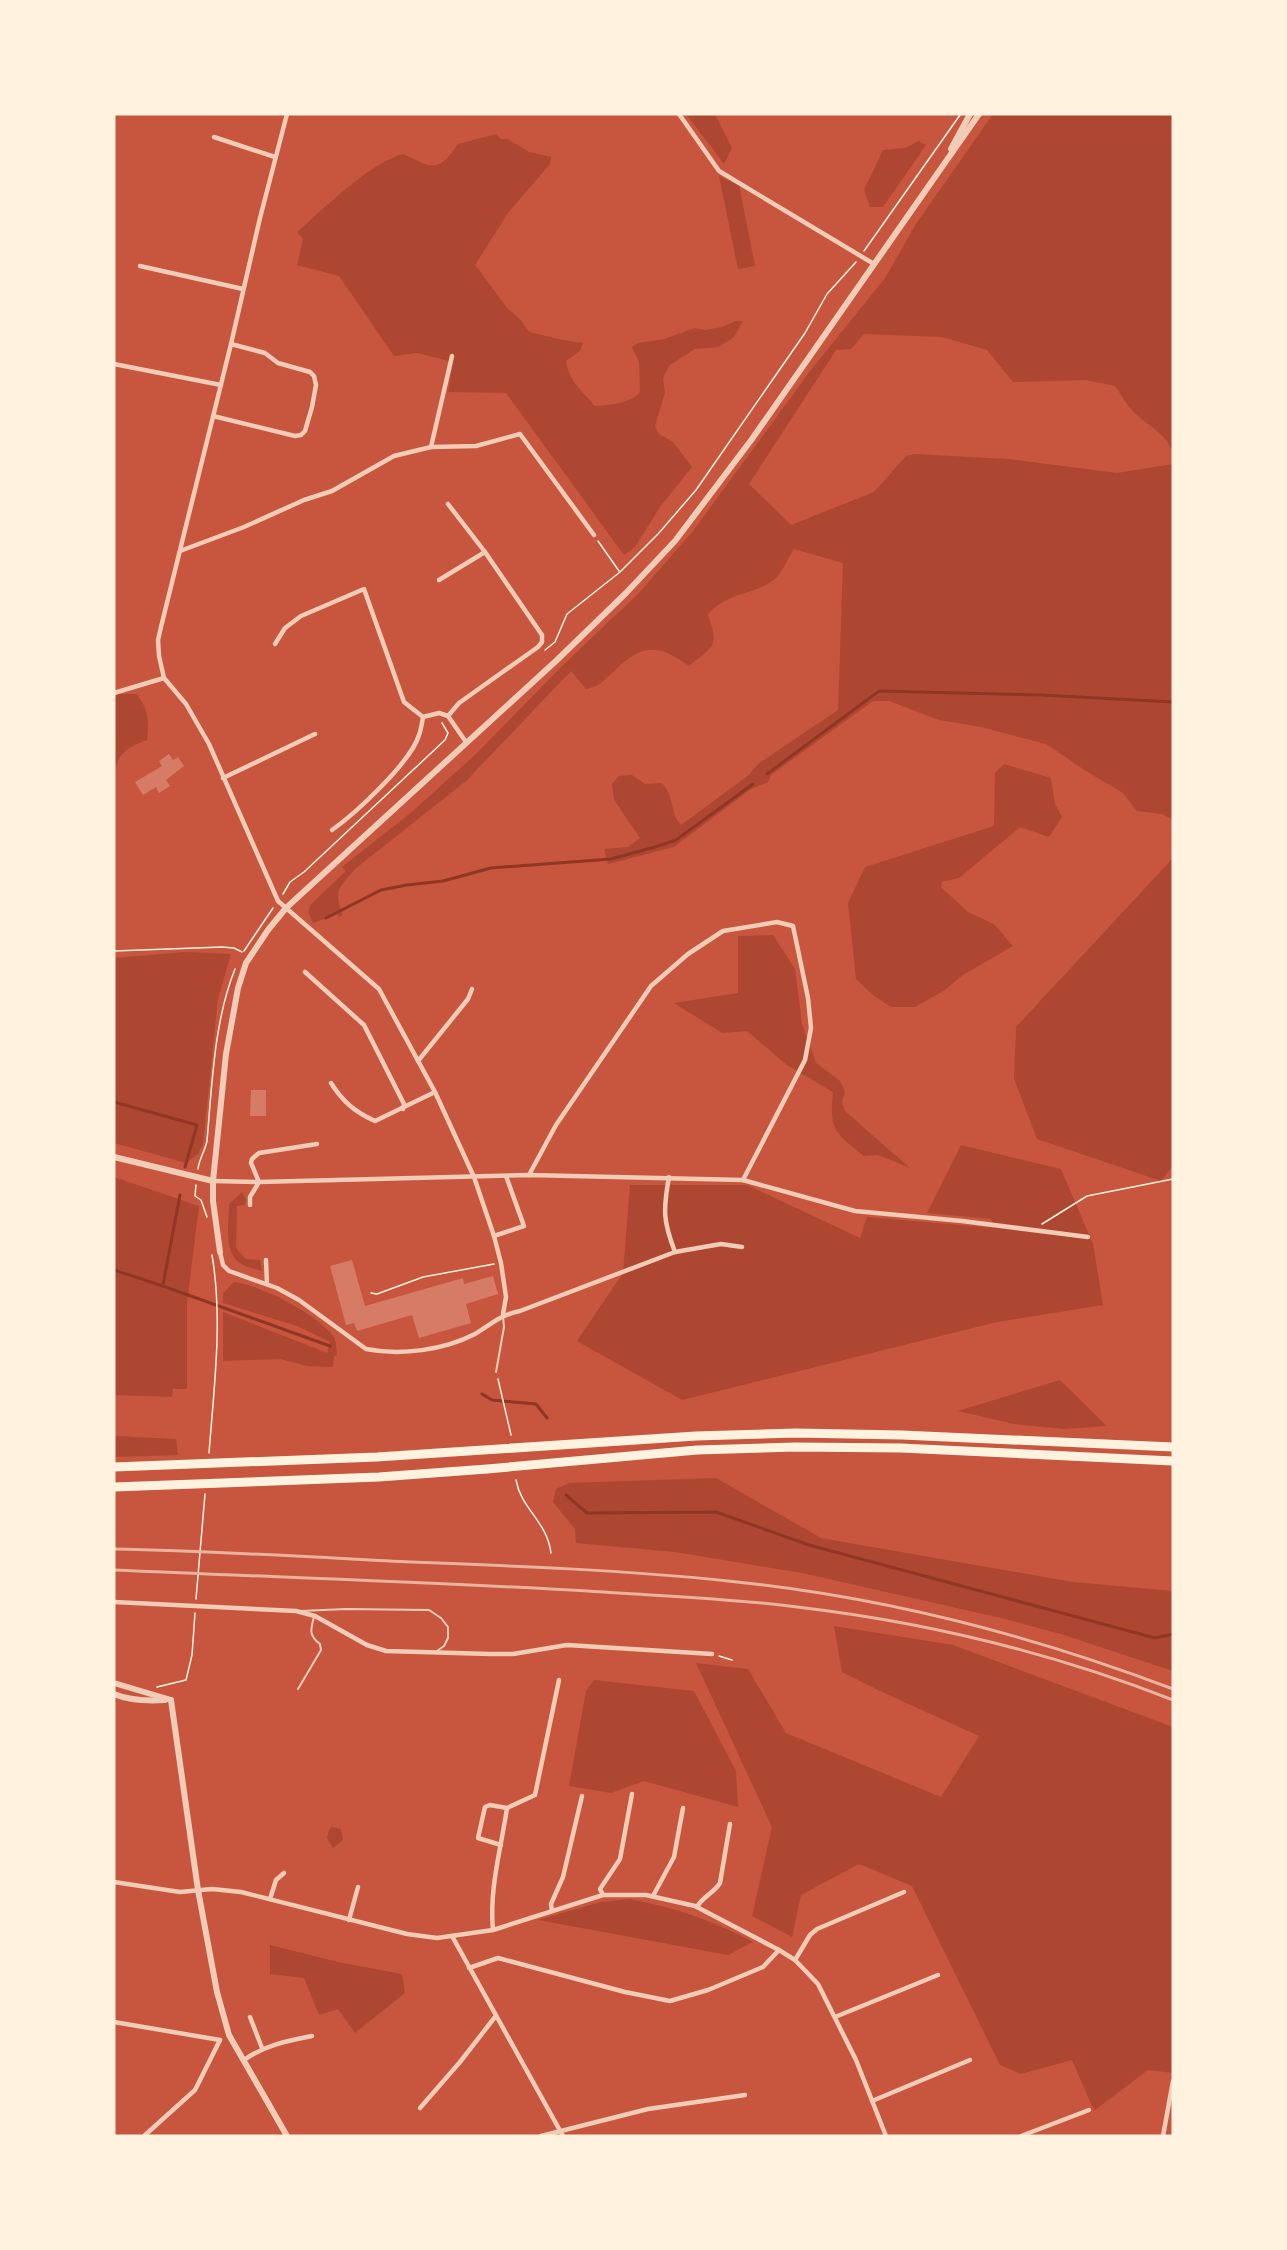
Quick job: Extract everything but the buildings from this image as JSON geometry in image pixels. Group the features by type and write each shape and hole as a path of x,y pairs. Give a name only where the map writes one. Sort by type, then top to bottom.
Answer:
{"highway":[{"path":"114,1467 377,1458 685,1437 795,1433 902,1435 1173,1447"},
{"path":"114,1487 379,1477 697,1450 795,1447 901,1448 1173,1461"}],"street":[{"path":"287,114 158,640 159,656 164,678 197,723 224,778 278,901 379,989 435,1092 474,1177 494,1236 506,1297 503,1314"},
{"path":"679,114 719,171 874,264"},
{"path":"931,183 970,114"},
{"path":"742,1247 722,1244 675,1252 531,1306 503,1314 478,1332 444,1347 376,1351 366,1349 299,1300 267,1284 229,1271 223,1264 213,1201 213,1180 226,1054 238,988 246,963 286,908 557,660 626,593 675,541 752,439 979,114"},
{"path":"214,137 275,156"},
{"path":"140,266 243,289"},
{"path":"213,416 295,435 301,435 305,430 316,385 314,376 310,372 278,363 265,353 231,344"},
{"path":"431,447 452,356"},
{"path":"114,364 221,385"},
{"path":"180,551 244,527 304,500 332,491 394,456 431,447 477,446 520,434 594,535"},
{"path":"448,504 538,627 542,642 459,703 448,716"},
{"path":"439,580 485,552"},
{"path":"275,644 285,628 301,615 364,589 404,702 423,717"},
{"path":"114,693 164,678"},
{"path":"423,717 439,713 448,716 466,742"},
{"path":"332,830 344,822 397,770 419,737 423,717"},
{"path":"224,778 315,734"},
{"path":"529,1175 556,1125 651,986 688,954 723,931 777,922 793,926 808,998 811,1028 805,1060 743,1180"},
{"path":"305,972 364,1025 404,1104 403,1109"},
{"path":"418,1061 468,999 472,990"},
{"path":"331,1083 340,1098 357,1113 375,1121 435,1092"},
{"path":"259,1182 251,1163 259,1153 317,1144"},
{"path":"114,1157 213,1180 259,1182 529,1175 743,1180 855,1210 1088,1237"},
{"path":"494,1236 524,1226 506,1176"},
{"path":"669,1177 664,1205 665,1226 675,1252"},
{"path":"250,1205 250,1197 259,1182"},
{"path":"266,1260 267,1284"},
{"path":"114,1602 296,1611 315,1616 376,1649 432,1653 513,1654 567,1645 712,1654"},
{"path":"114,1608 125,1603"},
{"path":"501,1845 478,1838 485,1807 490,1805 507,1808 535,1795 559,1680"},
{"path":"114,1683 171,1700"},
{"path":"114,1694 122,1698 147,1701 171,1700"},
{"path":"171,1700 198,1890 229,2035 286,2136"},
{"path":"603,1895 600,1889 620,1859 632,1794"},
{"path":"552,1911 551,1904 563,1877 582,1796"},
{"path":"493,1930 491,1895 507,1808"},
{"path":"653,1896 674,1857 683,1808"},
{"path":"697,1907 700,1901 720,1883 730,1824"},
{"path":"270,1899 276,1880 284,1873"},
{"path":"114,1882 180,1892 212,1889 241,1892 407,1934 438,1938 493,1930 603,1895 653,1896 697,1907 795,1960 818,1984 856,2060 886,2136"},
{"path":"349,1920 358,1887"},
{"path":"795,1960 810,1935 817,1929 904,1892"},
{"path":"452,1936 562,2134"},
{"path":"469,1968 498,1958 625,1992 670,2001 708,1990 763,1967 779,1950"},
{"path":"835,2017 938,1975"},
{"path":"250,2017 262,2048"},
{"path":"420,2108 495,2017"},
{"path":"114,2022 220,2040"},
{"path":"144,2136 195,2090 220,2040 229,2035"},
{"path":"244,2060 262,2048 275,2043 312,2036"},
{"path":"872,2101 970,2060"},
{"path":"1163,2136 1173,2081"},
{"path":"541,2136 562,2134 648,2109 745,2096"},
{"path":"1021,2136 1089,2110"}],"lane":[{"path":"496,1372 504,1327 503,1314"},
{"path":"296,1611 429,1610 441,1618 448,1627 448,1638 444,1646 432,1653"},
{"path":"297,1689 321,1650 320,1644 312,1639 310,1632 315,1616"}],"path":[{"path":"538,654 555,642 567,614 620,572 658,534 696,490 805,333 827,294 861,256 960,114"},
{"path":"594,535 620,572"},
{"path":"114,951 222,947 234,948 243,952 290,882 445,740 448,733 442,720 448,716"},
{"path":"1034,1230 1087,1196 1173,1179"},
{"path":"195,1187 195,1196 201,1200"},
{"path":"371,1293 376,1294 423,1277 501,1263"},
{"path":"216,1272 216,1286"},
{"path":"496,1372 511,1435"},
{"path":"516,1480 518,1493 549,1539 551,1553"},
{"path":"712,1654 732,1660"},
{"path":"149,1687 186,1680 192,1655"}],"shaded area":[{"path":"686,114 715,114 732,148 724,164"},
{"path":"993,114 1173,114 1173,453 1166,439 1136,414 1115,386 1086,380 1013,382 987,350 942,337 864,334 851,349 836,350 749,484 791,525 874,492 906,456 914,454 1009,459 1117,473 1173,464 1173,820 1162,814 1137,811 1123,793 1046,744 981,727 939,720 889,701 873,701 771,775 768,782 751,789 674,847 608,864 604,849 628,847 640,838 614,800 612,784 619,776 632,775 645,784 662,783 669,794 675,815 681,825 749,775 758,764 838,710 843,563 794,549 776,578 768,584 723,602 708,615 714,640 709,650 689,666 659,650 641,651 624,662 598,685 586,689 571,671 466,781 355,869 339,890 338,900 343,915 339,917 337,914 313,923 308,912 311,904 346,871 342,867 413,811 477,753 561,667 639,593 693,531 811,370 885,278 916,224"},
{"path":"496,134 501,139 508,139 529,152 551,157 550,164 508,213 475,265 508,309 521,320 529,332 583,343 580,351 566,361 567,368 581,391 595,406 625,401 640,392 639,362 632,347 638,343 664,339 695,328 705,330 743,321 734,337 719,347 695,349 670,365 663,378 665,393 655,426 659,434 673,442 692,467 660,507 635,547 624,555 506,393 448,392 453,362 417,353 394,356 339,276 297,265 303,239 297,232 347,188 376,167 403,154 421,163 434,166 445,160 458,144"},
{"path":"919,141 926,145 883,207 870,207 864,190 883,150 905,148"},
{"path":"719,176 739,185 755,266 738,269"},
{"path":"114,694 137,694 146,711 148,726 147,740 134,745 121,755 114,774"},
{"path":"1004,764 1051,778 1055,804 1062,817 1049,837 1020,827 959,878 942,882 941,887 968,912 994,924 1013,946 963,975 945,990 915,1007 891,1007 874,996 856,979 848,903 865,867 994,826 995,773"},
{"path":"1173,858 1173,1166 1161,1181 1037,1139 1014,1079 1016,1027"},
{"path":"773,935 795,969 802,1024 816,1063 840,1081 845,1092 842,1102 845,1111 910,1168 878,1155 864,1156 854,1148 840,1135 833,1123 833,1092 787,1065 747,1031 722,1033 674,1003 738,993 738,936"},
{"path":"186,952 231,954 218,999 203,1144 198,1154 186,1163 114,1143 114,958"},
{"path":"961,1145 1061,1169 1093,1244 1103,1305 997,1322 682,1400 577,1341 623,1273 630,1185 747,1185 860,1238 867,1217 994,1228 991,1219 927,1213"},
{"path":"114,1177 199,1206 187,1303 187,1389 173,1389 172,1397 114,1395"},
{"path":"242,1192 246,1199 245,1205 237,1206 236,1248 246,1259 260,1260 262,1271 240,1263 231,1252 228,1228 229,1204"},
{"path":"234,1282 259,1289 288,1302 325,1327 336,1343 337,1355 334,1356 333,1367 307,1366 280,1359 223,1361 223,1312 327,1353 330,1342 297,1326 223,1303 223,1293"},
{"path":"1060,1380 1107,1426 1065,1429 1014,1424 958,1411"},
{"path":"114,1436 176,1439 178,1455 114,1457"},
{"path":"716,1478 821,1538 1073,1582 1173,1591 1173,1671 1061,1634 1001,1618 802,1573 675,1552 576,1543 575,1529 553,1502 556,1489 569,1483"},
{"path":"834,1626 953,1645 1173,1727 1173,2073 1148,2070 1095,2110 1072,2060 1021,2074 1000,2065 912,1886 859,1864 801,1895 792,1937 752,1916 772,1827 696,1663 748,1669 786,1733 941,1797 979,1736 842,1672"},
{"path":"594,1680 694,1691 736,1771 738,1807 644,1781 611,1793 569,1786 586,1691"},
{"path":"332,1827 341,1829 343,1840 333,1848 327,1838"},
{"path":"630,1899 693,1916 753,1942 728,1955 538,1920 601,1902"},
{"path":"270,1945 338,1962 402,1974 405,1993 355,2033 338,2009 319,2015 304,1978 270,1974"}],"waterway":[{"path":"767,774 879,691 1041,695 1173,702"},
{"path":"326,918 381,890 443,881 491,868 611,859 655,847 676,840 753,784"},
{"path":"114,1102 197,1125 185,1167"},
{"path":"163,1285 180,1195"},
{"path":"114,1270 330,1346"},
{"path":"482,1394 492,1400 536,1404 547,1418"},
{"path":"566,1495 587,1513 716,1512 809,1545 1155,1638 1173,1634"}],"railway":[{"path":"114,1549 570,1569 689,1577 785,1588 954,1620 1065,1651 1173,1689"},
{"path":"114,1570 588,1591 719,1599 797,1607 893,1621 988,1642 1082,1668 1173,1700"}]}
